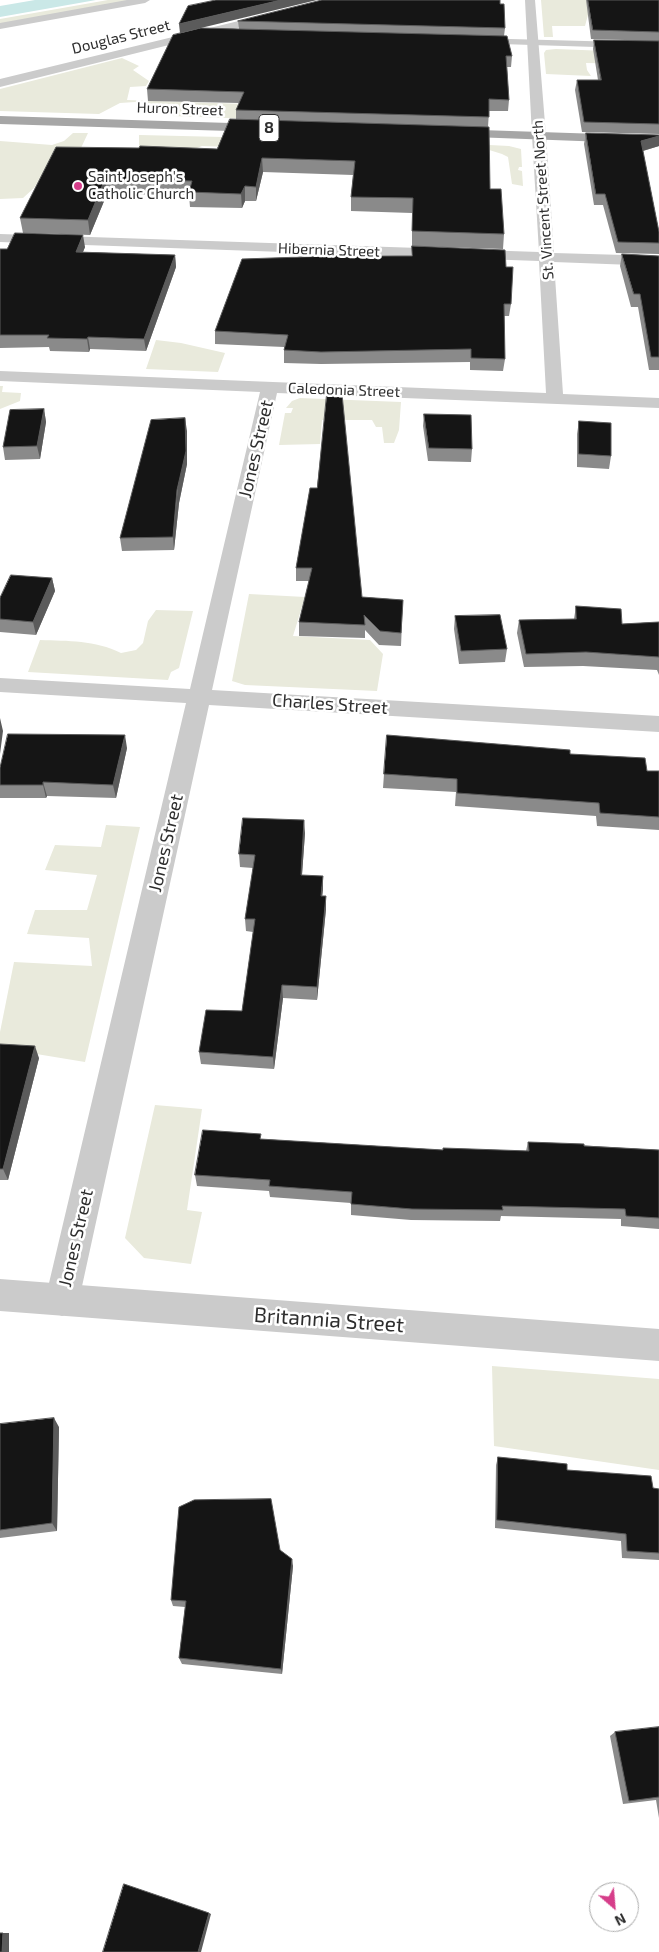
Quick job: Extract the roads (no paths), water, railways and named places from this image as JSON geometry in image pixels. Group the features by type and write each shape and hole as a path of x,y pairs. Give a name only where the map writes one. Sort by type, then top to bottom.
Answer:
{"main road":[{"name":"Huron Street","path":"0,120 279,128"},
{"path":"442,133 659,140"}],"street":[{"path":"0,26 145,0"},
{"name":"Douglas Street","path":"0,83 338,0"},
{"name":"St. Vincent Street North","path":"530,0 555,399"},
{"path":"204,34 247,35"},
{"path":"458,41 659,46"},
{"name":"Hibernia Street","path":"0,238 659,261"},
{"name":"Caledonia Street","path":"0,376 659,404"},
{"name":"Jones Street","path":"62,1300 270,387"},
{"name":"Charles Street","path":"0,685 659,724"},
{"name":"Britannia Street","path":"0,1295 659,1346"}],"water":[{"path":"35,0 96,0 0,17 0,6"}],"place":[{"name":"Saint Joseph's Catholic Church","path":"78,186"}]}
